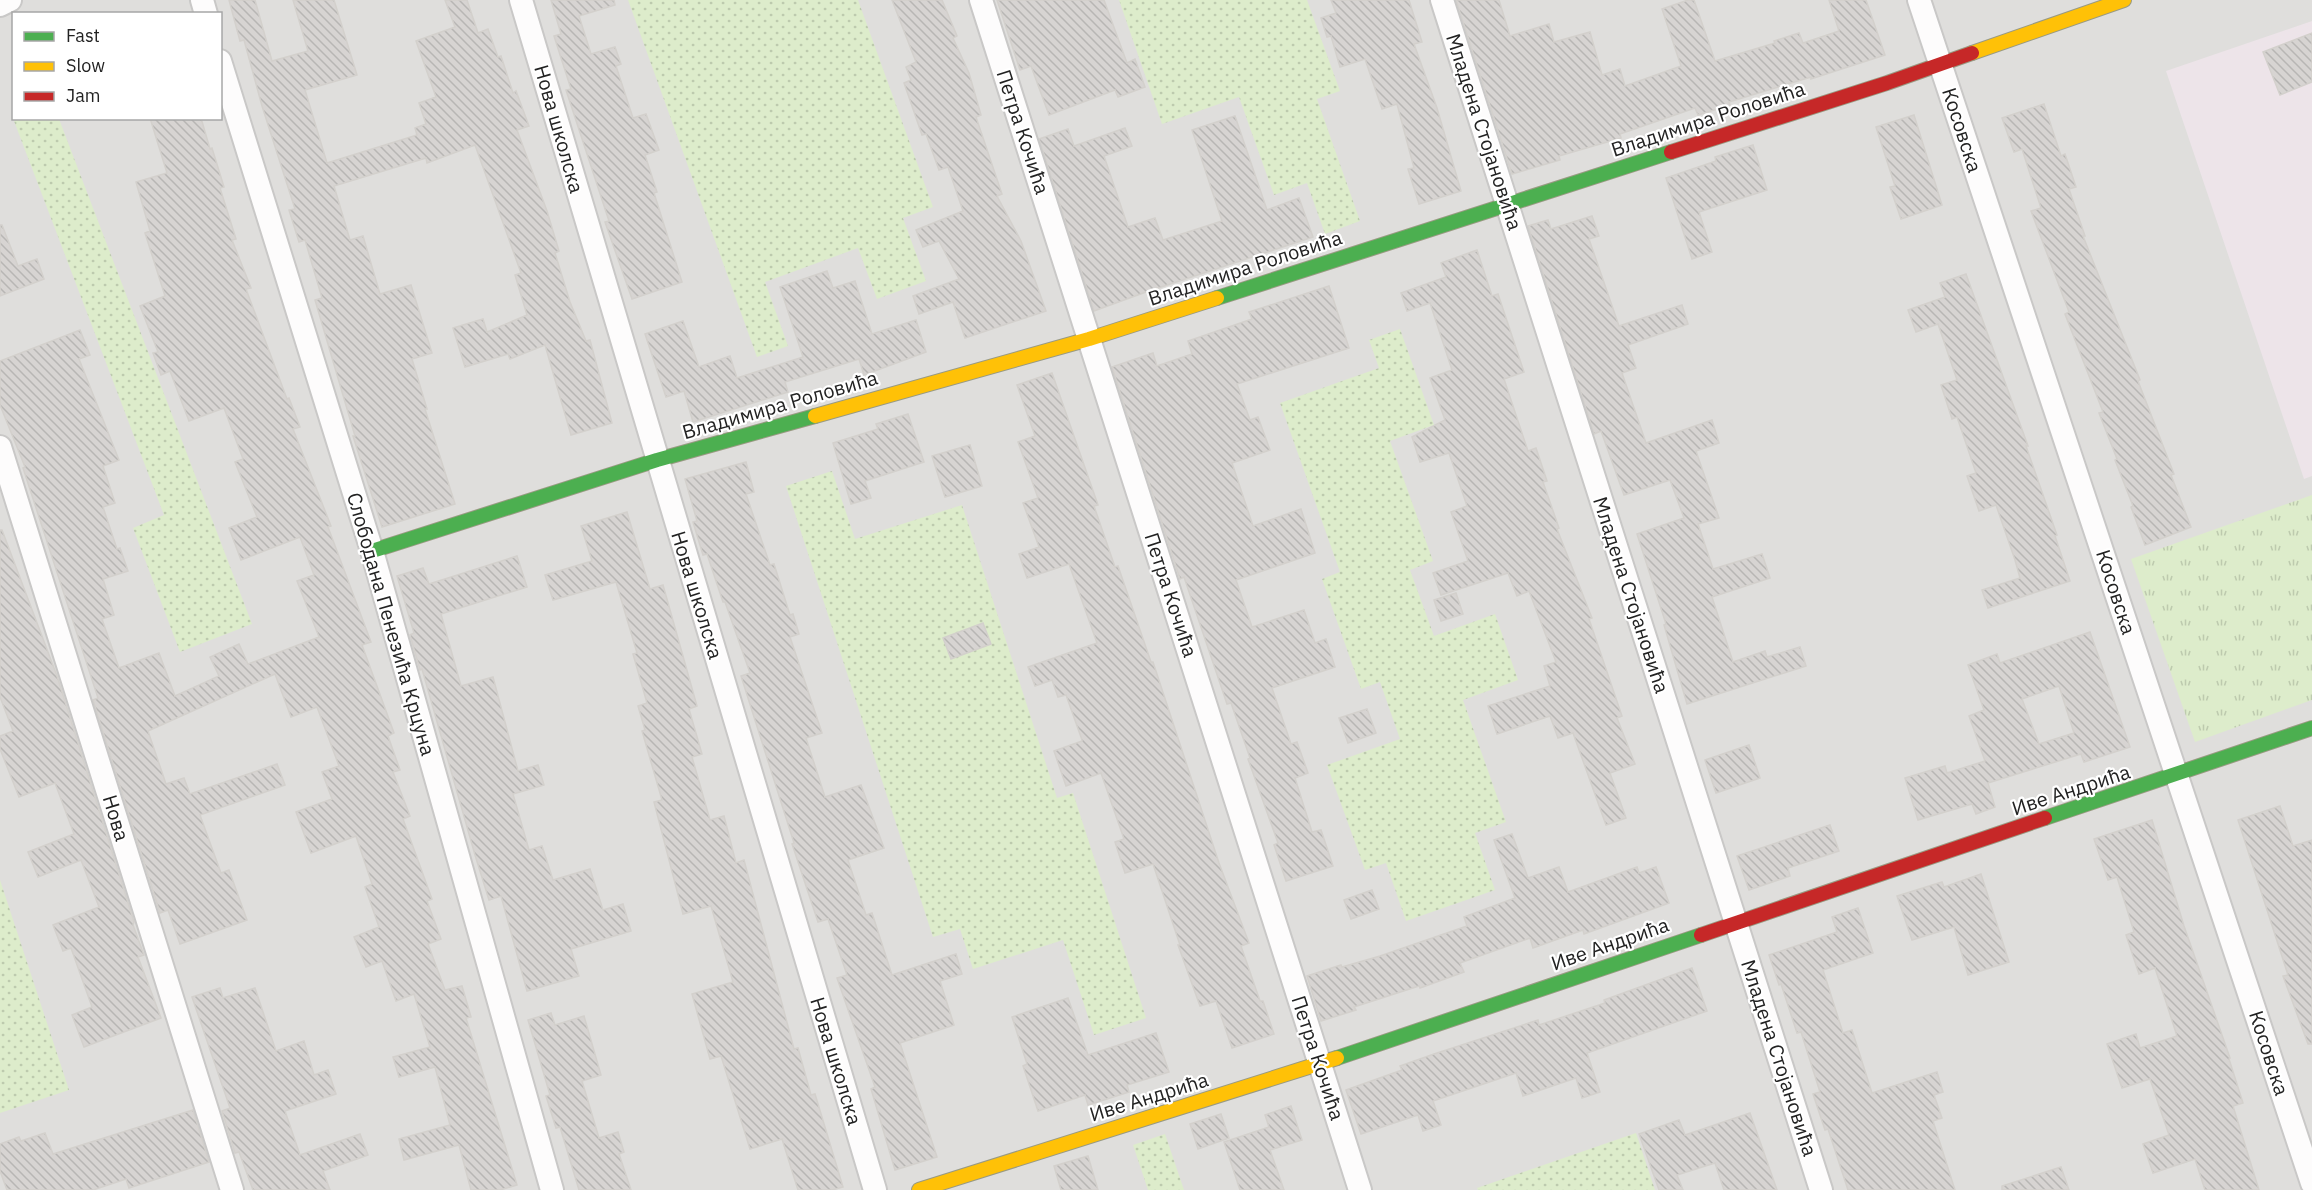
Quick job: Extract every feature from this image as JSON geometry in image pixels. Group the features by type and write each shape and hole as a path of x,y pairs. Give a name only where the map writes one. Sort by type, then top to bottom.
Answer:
{"street":[{"path":"0,5 10,0"},
{"name":"Нова школска","path":"520,0 875,1190"},
{"name":"Петра Кочића","path":"981,0 1360,1190"},
{"name":"Младена Стојановића","path":"1442,0 1821,1190"},
{"name":"Косовска","path":"1919,0 2312,1183"},
{"name":"Владимира Роловића","path":"372,551 657,460 1089,339 1507,203 1876,87 2124,0"},
{"name":"Слободана Пенезића Крцуна","path":"222,67 372,551 552,1190"},
{"name":"Нова","path":"0,447 229,1189"},
{"name":"Иве Андрића","path":"918,1190 1320,1064 1735,922 2177,776 2312,728"}],"shaded area":[{"path":"0,0 2312,0 2312,1190 0,1190"},
{"path":"2312,21 2312,476 2304,479 2166,71"}],"green space":[{"path":"628,0 858,0 933,207 903,218 926,281 877,299 858,248 765,282 788,346 757,357"},
{"path":"1119,0 1307,0 1340,91 1317,99 1360,221 1325,234 1307,183 1274,195 1239,97 1162,124"},
{"path":"59,120 252,624 180,652 133,528 164,515 14,121"},
{"path":"1400,329 1434,425 1390,441 1433,561 1410,570 1434,636 1495,614 1518,680 1463,700 1506,822 1475,833 1495,890 1406,921 1386,863 1365,870 1327,765 1400,739 1380,682 1361,689 1322,579 1340,572 1280,403 1379,368 1369,340"},
{"path":"832,471 855,539 962,505 1057,798 1073,793 1146,1018 1094,1035 1063,940 973,969 960,929 933,937 786,486"},
{"path":"2312,495 2312,700 2195,742 2131,559"},
{"path":"0,880 69,1090 0,1113"},
{"path":"1636,1133 1655,1190 1478,1190 1477,1188"},
{"path":"1165,1134 1184,1190 1148,1190 1133,1145"}],"building":[{"path":"229,0 255,0 272,61 308,51 293,0 334,0 357,75 305,90 327,163 417,135 415,128 426,124 419,103 436,97 416,41 455,27 445,0 467,0 478,33 488,29 498,57 501,56 513,93 516,91 529,126 517,130 547,211 559,251 555,253 570,302 586,341 590,340 612,423 571,435 545,345 510,359 508,354 465,367 453,328 483,319 487,332 527,315 515,275 521,273 475,145 427,163 426,158 334,186 350,240 363,236 380,294 411,285 432,353 412,359 455,504 382,527 353,436 355,436 315,300 322,298 305,240 299,242 289,210 295,209 262,106 244,40 240,41"},
{"path":"551,0 614,0 615,5 579,16 591,54 615,47 621,64 616,66 633,118 646,114 659,150 645,155 657,192 654,193 682,282 632,299 605,222 609,221 566,90 571,89 554,36 561,34"},
{"path":"892,0 942,0 957,36 953,38 969,73 981,115 976,117 1002,194 997,196 1021,241 1046,311 965,338 953,302 919,314 913,296 959,279 939,241 923,247 916,230 963,211 948,167 939,170 926,134 922,135 904,83 911,80 906,67 916,62"},
{"path":"997,0 1104,0 1127,63 1135,59 1145,87 1118,97 1115,90 1049,115 1031,66 1020,70"},
{"path":"1331,0 1409,0 1422,42 1414,44 1437,108 1461,191 1419,204 1408,169 1414,168 1397,104 1382,109 1365,59 1340,67 1331,36 1327,37 1321,18 1336,13"},
{"path":"1456,0 1499,0 1510,36 1549,24 1554,42 1590,32 1602,75 1620,69 1625,86 1681,66 1662,9 1688,0 1694,0 1715,61 1775,43 1774,41 1799,33 1803,43 1839,31 1829,0 1866,0 1885,55 1729,102 1730,105 1698,115 1695,108 1620,134 1621,138 1559,156 1560,160 1512,174"},
{"path":"2312,33 2312,82 2280,95 2263,52"},
{"path":"2044,104 2061,156 2065,154 2076,187 2069,189 2085,236 2083,236 2140,380 2138,381 2174,474 2171,475 2191,527 2145,545 2115,460 2117,459 2099,413 2103,412 2065,314 2069,312 2031,211 2041,208 2022,149 2014,152 2002,118"},
{"path":"1914,115 1942,205 1901,219 1890,187 1895,186 1876,127"},
{"path":"1235,116 1267,210 1299,198 1313,237 1094,311 1039,139 1068,129 1074,146 1125,128 1132,146 1104,156 1128,227 1155,218 1163,240 1222,221 1192,130"},
{"path":"151,120 202,120 224,187 220,188 236,239 232,240 251,288 246,289 287,399 289,398 300,427 293,429 331,526 328,527 371,642 362,645 394,733 388,736 400,770 393,772 410,816 403,819 432,899 427,901 441,939 428,944 445,990 462,986 471,1017 466,1018 517,1185 500,1190 471,1190 459,1145 404,1160 399,1139 450,1125 435,1067 399,1077 393,1057 430,1047 414,994 396,1001 382,961 366,967 354,937 379,927 365,887 372,884 356,836 311,853 296,812 332,799 322,772 339,766 317,707 291,717 275,674 148,731 166,784 184,778 190,794 277,764 285,785 200,815 221,873 229,870 247,920 180,944 168,910 160,913 93,700 98,698 23,468 25,467 0,405 0,361 80,330 90,355 79,359 119,460 103,466 115,503 103,507 117,549 120,548 128,571 103,579 114,615 102,619 119,668 159,653 175,696 219,676 210,657 239,644 248,664 319,637 297,581 314,575 300,537 241,560 229,528 257,517 235,462 243,459 224,408 189,421 170,371 161,375 153,353 158,352 140,306 165,296 145,233 150,231 136,182 167,173"},
{"path":"1753,145 1767,190 1699,212 1712,252 1692,259 1666,178 1716,161 1715,157"},
{"path":"1592,216 1599,236 1589,239 1619,326 1682,305 1688,324 1628,345 1636,368 1622,373 1646,443 1712,420 1719,443 1696,451 1719,518 1698,524 1713,569 1762,554 1770,578 1712,597 1733,662 1765,651 1767,657 1800,647 1806,666 1687,704 1664,625 1666,624 1637,534 1684,518 1670,480 1624,495 1601,431 1594,434 1528,226 1548,220 1551,229"},
{"path":"0,225 2,225 18,266 37,259 44,279 0,296"},
{"path":"1477,250 1492,296 1498,294 1524,372 1504,379 1528,451 1536,448 1547,481 1543,482 1559,528 1557,529 1592,618 1589,619 1622,716 1617,718 1635,764 1610,773 1626,818 1606,825 1573,733 1558,738 1550,716 1497,734 1488,706 1550,686 1544,666 1556,662 1529,591 1517,596 1508,573 1441,595 1433,573 1468,561 1451,512 1467,506 1449,453 1420,462 1412,437 1445,420 1430,378 1452,370 1430,303 1407,311 1401,293 1446,277 1441,263"},
{"path":"827,271 833,288 855,281 872,334 916,320 926,352 864,375 859,359 785,382 788,392 693,422 684,391 666,397 645,334 683,321 699,367 730,356 737,378 803,357 780,287"},
{"path":"1966,274 2028,446 2026,446 2057,535 2055,536 2070,581 1988,608 1982,590 2020,578 1996,505 1979,511 1967,476 1976,473 1957,417 1952,419 1941,385 1957,380 1938,324 1916,332 1908,310 1945,297 1940,283"},
{"path":"1329,286 1349,348 1237,384 1250,420 1258,417 1270,450 1232,463 1253,526 1301,509 1315,553 1236,580 1252,627 1304,610 1315,643 1326,639 1335,667 1272,688 1291,744 1297,742 1308,773 1295,778 1312,832 1321,830 1333,866 1286,881 1274,845 1278,843 1248,759 1250,758 1231,703 1227,704 1184,577 1180,579 1112,367 1153,353 1157,366 1192,354 1188,341 1252,319 1249,312"},
{"path":"1052,373 1098,505 1094,506 1115,567 1118,566 1151,662 1153,662 1219,863 1249,943 1241,946 1274,1034 1232,1048 1216,1001 1200,1006 1153,864 1125,873 1115,842 1124,839 1101,773 1066,786 1054,751 1082,740 1066,695 1058,697 1052,680 1035,686 1028,667 1097,643 1069,564 1027,578 1019,554 1039,547 1023,503 1038,498 1018,442 1035,436 1017,385"},
{"path":"908,414 924,462 865,481 871,498 851,504 833,443 878,429 876,424"},
{"path":"970,445 982,486 945,497 932,456"},
{"path":"746,462 754,492 746,494 770,565 774,564 790,615 793,614 799,634 790,637 822,733 806,738 825,797 861,785 884,848 848,860 866,915 872,913 892,975 956,954 962,974 940,981 954,1025 900,1043 937,1157 895,1170 871,1089 875,1087 837,978 847,975 828,919 818,922 741,676 750,673 707,554 703,555 693,522 697,521 685,479"},
{"path":"627,512 650,589 663,585 697,706 689,709 702,754 692,757 710,820 724,816 736,863 744,860 794,1049 798,1048 811,1095 815,1094 843,1187 832,1190 798,1190 782,1139 750,1149 721,1056 710,1059 692,994 733,982 711,906 683,914 654,802 662,800 642,731 645,730 638,706 647,703 633,654 637,653 616,582 553,600 545,575 592,561 581,526"},
{"path":"0,530 2,530 57,676 144,955 138,957 161,1018 84,1047 72,1015 92,1007 71,948 63,951 53,925 99,907 81,860 38,877 28,852 74,834 55,783 19,797 0,749 0,736 13,731 0,697"},
{"path":"517,556 527,587 441,614 461,686 493,677 518,771 538,765 544,785 513,794 529,850 542,846 553,880 590,869 603,910 623,904 631,931 571,949 579,976 527,991 501,896 489,900 410,635 414,633 397,576 423,568 429,584"},
{"path":"1456,593 1463,614 1441,621 1434,600"},
{"path":"983,623 991,644 951,659 943,638"},
{"path":"2090,632 2130,747 2084,762 2081,754 1988,783 1995,807 1976,814 1972,804 1918,820 1905,778 1945,766 1947,773 1985,761 1969,716 1984,710 1968,665 1997,654 2000,663","holes":["2059,686 2074,733 2039,744 2022,699"]},
{"path":"1367,709 1376,733 1348,743 1339,718"},
{"path":"1749,745 1760,778 1716,793 1705,760"},
{"path":"2280,806 2293,846 2312,840 2312,1044 2308,1044 2283,976 2288,975 2238,820"},
{"path":"2152,820 2184,926 2230,1058 2243,1103 2233,1106 2259,1190 2205,1190 2195,1159 2153,1173 2143,1144 2169,1135 2150,1079 2122,1088 2107,1044 2136,1034 2140,1048 2177,1036 2155,968 2139,974 2126,935 2134,932 2117,877 2108,880 2094,839"},
{"path":"1830,825 1839,851 1788,868 1790,876 1749,890 1737,856"},
{"path":"1512,834 1528,878 1559,867 1568,892 1637,867 1639,873 1656,867 1669,903 1584,934 1583,930 1533,948 1530,938 1460,963 1464,972 1420,988 1419,986 1354,1007 1356,1010 1321,1021 1307,976 1380,956 1467,926 1464,917 1515,898 1494,840"},
{"path":"1981,874 2009,962 1968,975 1954,927 1912,940 1897,896 1942,882 1944,887"},
{"path":"1372,890 1379,909 1351,919 1344,900"},
{"path":"1858,908 1873,953 1823,970 1843,1033 1852,1030 1872,1093 1937,1072 1943,1092 1934,1095 1942,1118 1933,1121 1955,1190 1848,1190 1828,1129 1825,1130 1813,1094 1820,1092 1801,1032 1797,1033 1769,955 1837,932 1832,917"},
{"path":"1692,968 1707,1011 1587,1053 1600,1092 1582,1098 1576,1078 1523,1096 1516,1073 1433,1101 1441,1125 1423,1131 1418,1115 1361,1134 1346,1090 1402,1070 1400,1066 1434,1054 1538,1020 1539,1025 1605,1003 1604,1000"},
{"path":"220,988 223,998 255,988 276,1051 304,1041 314,1075 328,1070 336,1094 285,1111 300,1155 360,1134 368,1155 323,1171 330,1190 253,1190 239,1152 235,1153 222,1111 230,1108 192,997"},
{"path":"1068,998 1088,1055 1156,1033 1169,1072 1127,1085 1129,1092 1088,1105 1085,1095 1038,1111 1023,1066 1027,1064 1012,1017"},
{"path":"551,1013 555,1025 584,1016 601,1075 582,1081 599,1138 618,1132 624,1152 619,1154 631,1190 579,1190 560,1127 556,1128 546,1096 550,1095 528,1020"},
{"path":"1291,1106 1302,1140 1270,1150 1284,1190 1240,1190 1224,1142 1269,1127 1265,1115"},
{"path":"193,1110 209,1162 129,1188 126,1179 93,1190 7,1190 0,1171 0,1144 19,1137 21,1141 45,1133 53,1154"},
{"path":"1750,1113 1777,1190 1724,1190 1715,1163 1677,1175 1683,1190 1659,1190 1639,1134 1679,1120 1685,1135"},
{"path":"1221,1114 1229,1138 1198,1149 1190,1124"},
{"path":"1088,1156 1098,1190 1061,1190 1054,1166"},
{"path":"2061,1167 2069,1190 2002,1190 2002,1186"}],"traffic: fast":[{"path":"1217,298 1671,152"},
{"path":"372,551 657,460 815,416"},
{"path":"2045,818 2312,728"},
{"path":"1337,1058 1701,935"}],"traffic: slow":[{"path":"1972,53 2124,0"},
{"path":"815,416 1089,339 1217,298"},
{"path":"919,1190 1337,1058"}],"traffic: jam":[{"path":"1671,152 1887,83 1972,53"},
{"path":"1701,935 2045,818"}]}
